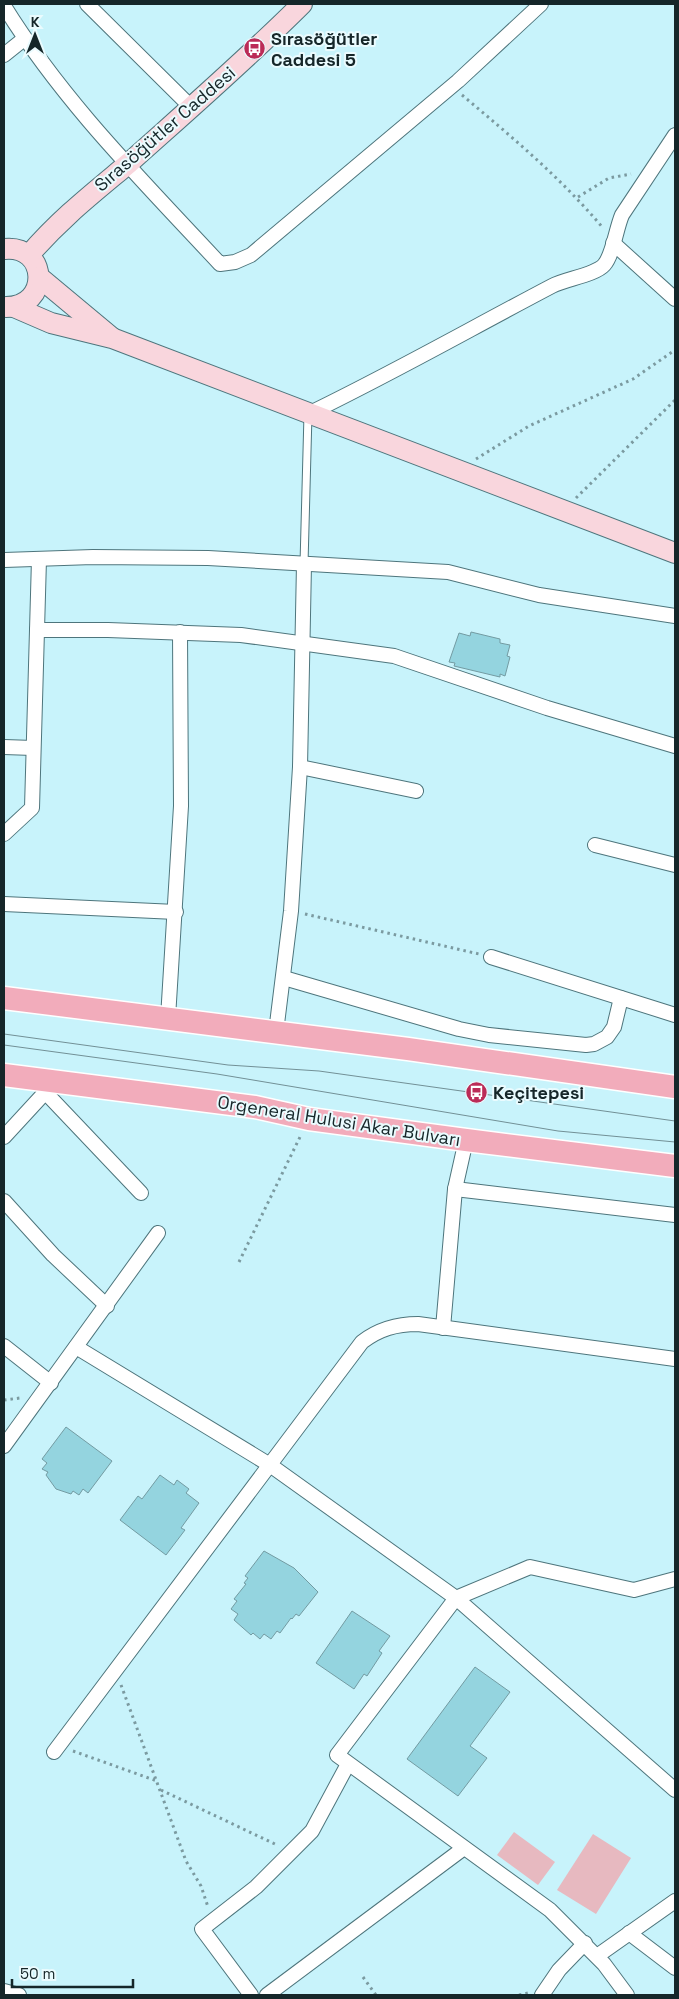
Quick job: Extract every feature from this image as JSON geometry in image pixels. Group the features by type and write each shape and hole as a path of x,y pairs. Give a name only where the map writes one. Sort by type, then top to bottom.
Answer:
{"main road":[{"path":"4,998 276,1032 675,1087"},
{"name":"Orgeneral Hulusi Akar Bulvarı","path":"4,1075 50,1087 255,1107 309,1119 675,1166"}],"street":[{"path":"87,4 191,107"},
{"name":"Sırasöğütler Caddesi","path":"29,255 60,221 191,107 302,4"},
{"path":"4,6 24,39 79,112 220,264 236,262 251,255 451,86 541,4"},
{"path":"4,55 24,39"},
{"path":"308,414 469,332 553,286 601,268 609,258 622,215 675,135"},
{"path":"613,241 675,299"},
{"path":"4,249 14,249 29,255 38,269 39,277 34,293 29,300 9,306"},
{"path":"39,277 112,338"},
{"path":"9,306 51,323 112,338 675,553"},
{"path":"4,560 150,557 448,572 539,595 675,616"},
{"path":"4,834 32,808 38,559"},
{"path":"276,1032 291,912 300,767 304,564"},
{"path":"37,630 180,632 241,635 394,656 547,708 675,746"},
{"path":"168,1018 181,806 180,632"},
{"path":"4,747 33,748"},
{"path":"300,767 416,791"},
{"path":"595,845 675,865"},
{"path":"4,904 176,912"},
{"path":"492,957 675,1014"},
{"path":"284,978 460,1030 489,1035 586,1045 602,1040 611,1032 621,998"},
{"path":"4,1136 50,1087 141,1193"},
{"path":"443,1328 455,1189 466,1140"},
{"path":"455,1189 675,1215"},
{"path":"4,1201 53,1255 107,1306"},
{"path":"4,1446 158,1233"},
{"path":"57,1749 362,1342 378,1331 397,1325 418,1324 675,1358"},
{"path":"4,1346 51,1382"},
{"path":"76,1347 270,1465 456,1598 675,1790"},
{"path":"627,1995 597,1956 550,1910 337,1755 456,1598 530,1567 634,1590 675,1579"},
{"path":"251,1995 202,1929 256,1887 312,1831 348,1764"},
{"path":"267,1995 464,1848"},
{"path":"597,1956 675,1901"},
{"path":"629,1933 675,1968"},
{"path":"542,1995 559,1970 585,1943"},
{"path":"4,1991 19,1995"}],"lane":[{"path":"304,564 308,414"}],"path":[{"path":"451,86 535,156 578,197 613,241"},
{"path":"578,197 609,178 653,169"},
{"path":"460,471 529,426 633,379 675,350"},
{"path":"563,510 675,400"},
{"path":"291,912 492,957"},
{"path":"239,1262 309,1119"},
{"path":"115,1671 186,1861 206,1899 211,1922"},
{"path":"57,1749 157,1781"},
{"path":"160,1790 291,1852"},
{"path":"364,1978 376,1995"}],"shaded area":[{"path":"514,1832 555,1862 538,1885 497,1855"},
{"path":"593,1834 631,1858 596,1914 557,1890"}],"building":[{"path":"471,632 500,639 500,643 510,645 507,656 510,657 505,676 500,674 500,677 454,666 455,663 449,662 459,633 470,636"},
{"path":"66,1427 112,1461 88,1493 83,1489 79,1495 73,1491 71,1494 56,1489 46,1475 48,1472 42,1469 47,1463 42,1459"},
{"path":"160,1475 174,1485 177,1480 189,1489 186,1493 199,1503 181,1528 185,1530 166,1555 120,1520 138,1496 142,1499"},
{"path":"264,1551 294,1568 318,1592 299,1616 296,1614 291,1618 280,1633 277,1631 271,1639 264,1634 260,1639 253,1633 251,1635 234,1620 238,1614 231,1609 237,1601 234,1599 246,1584 244,1583 248,1578 245,1576"},
{"path":"352,1611 390,1636 379,1651 382,1653 367,1676 364,1674 354,1689 316,1663"},
{"path":"475,1667 510,1692 470,1746 487,1758 458,1796 407,1759"}],"tram line":[{"path":"4,1034 228,1065 319,1071 675,1121"},
{"path":"4,1045 217,1074 558,1131 675,1142"}],"place":[{"name":"Sırasöğütler Caddesi 5","path":"255,49"},
{"name":"Keçitepesi","path":"477,1093"}]}
